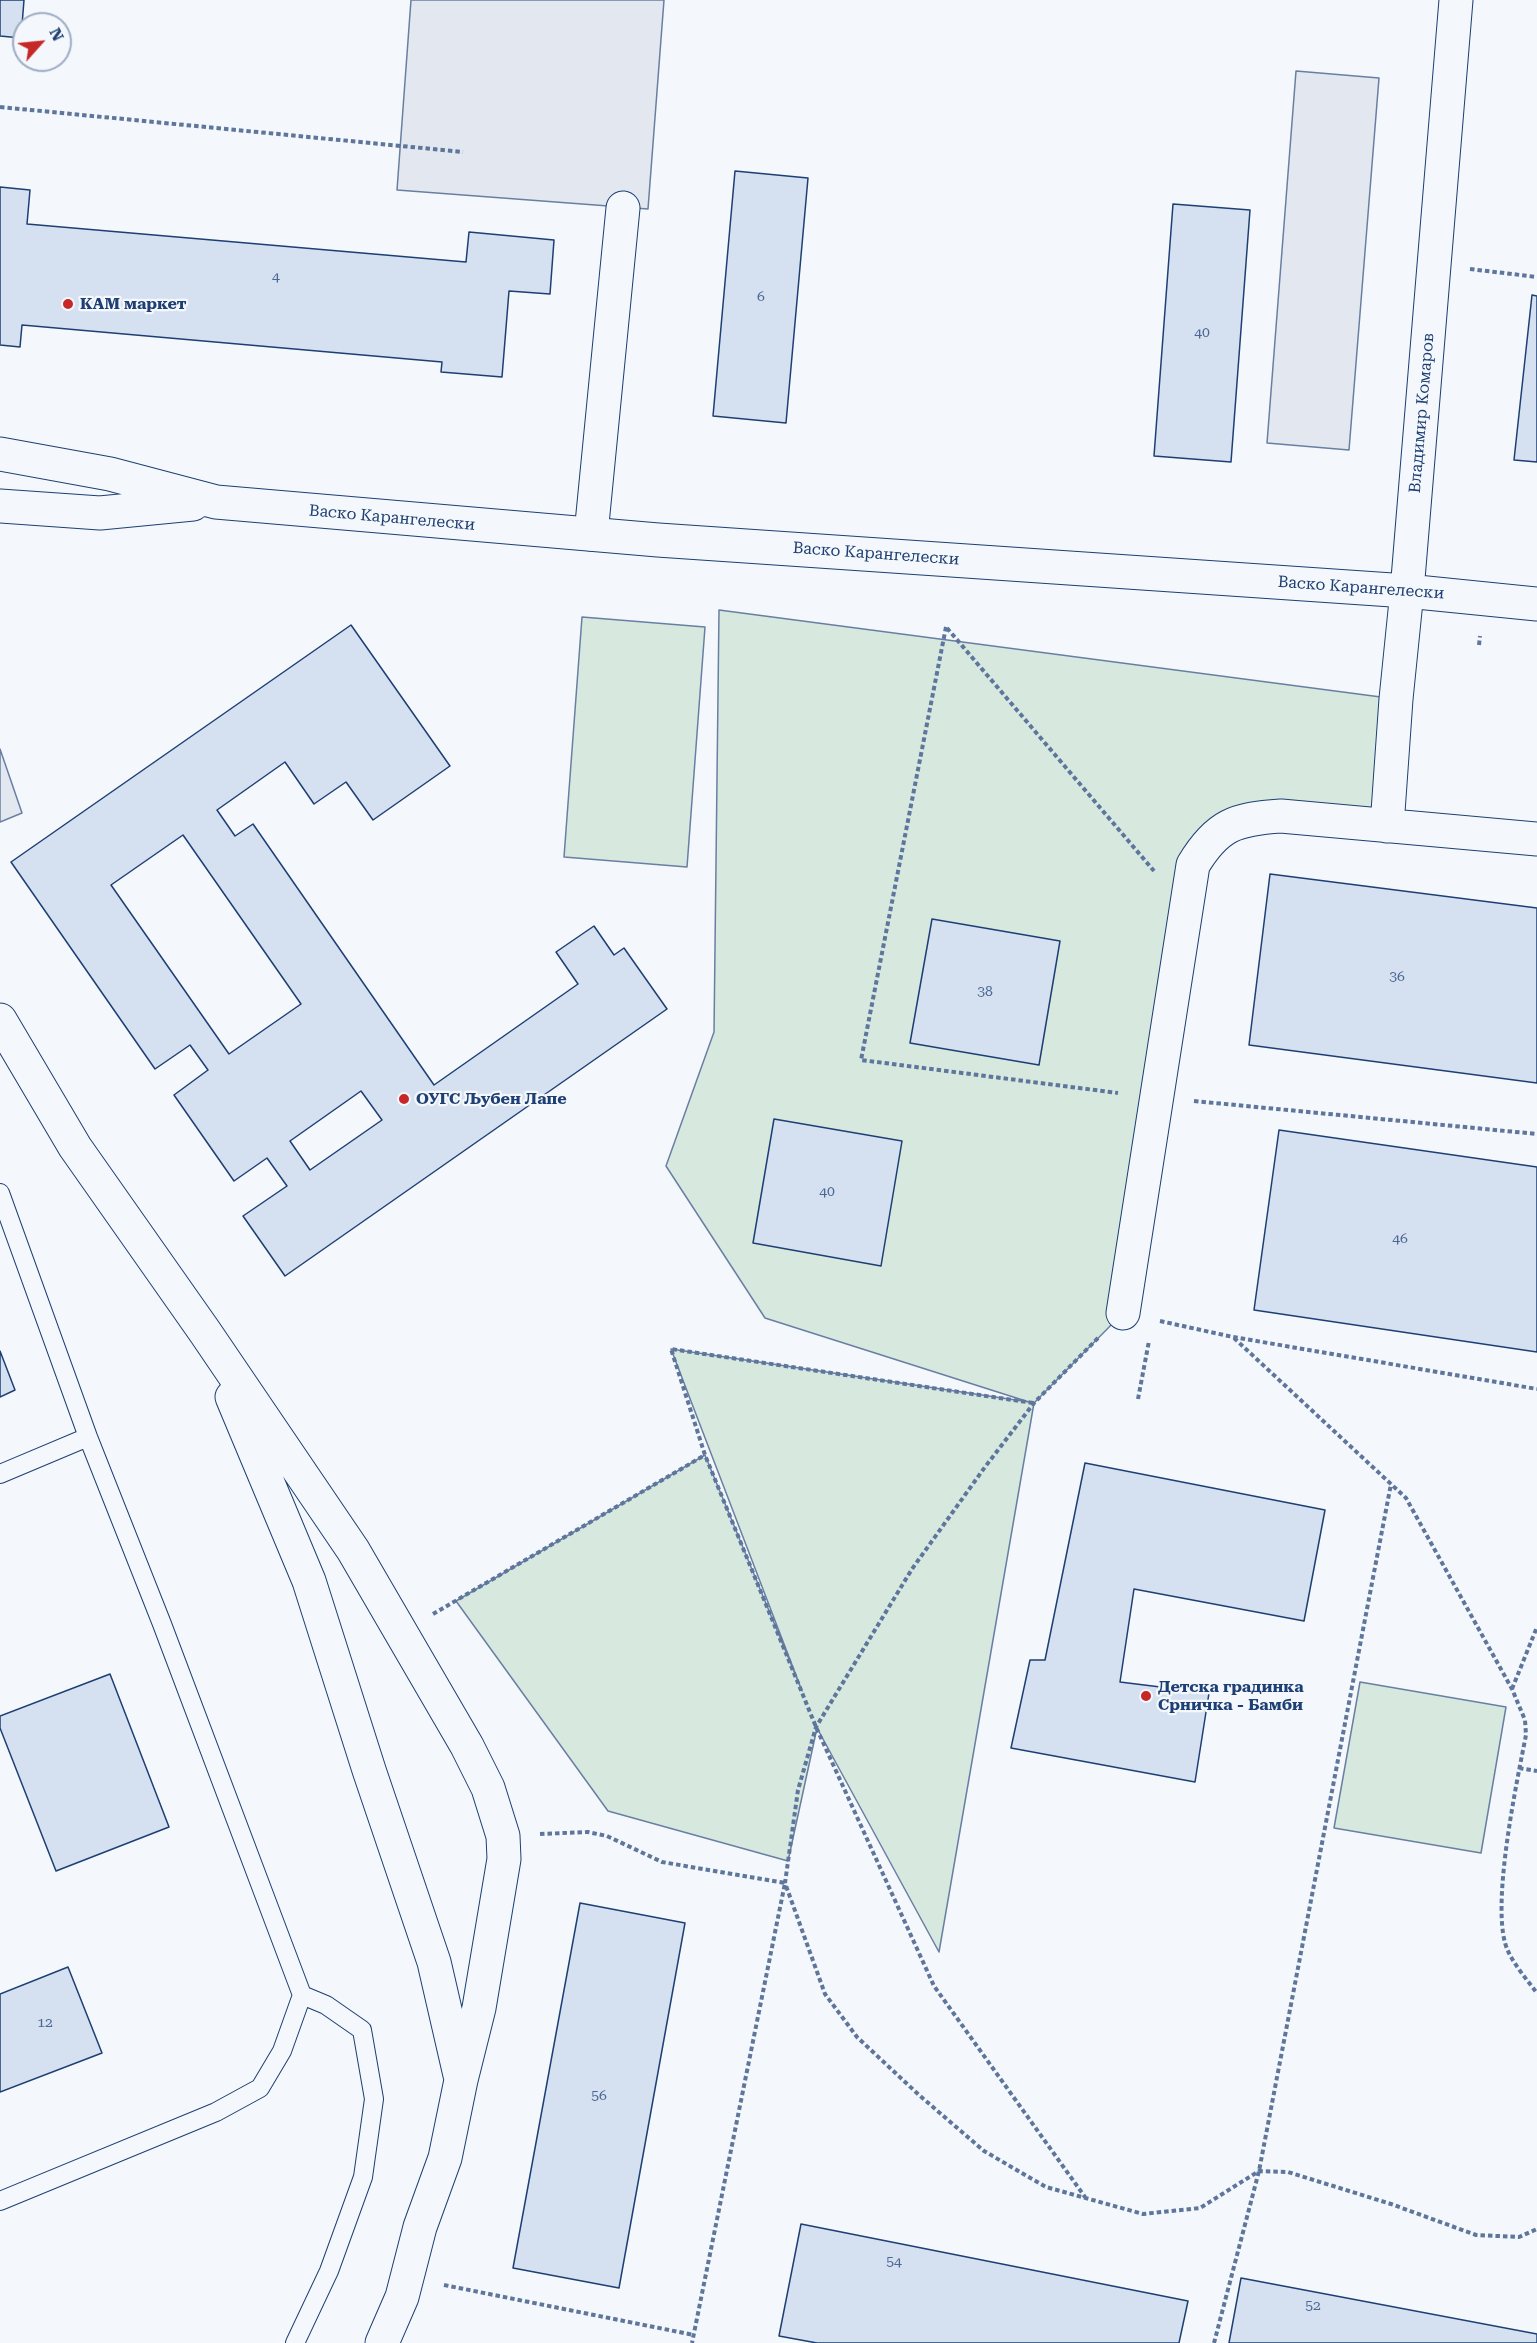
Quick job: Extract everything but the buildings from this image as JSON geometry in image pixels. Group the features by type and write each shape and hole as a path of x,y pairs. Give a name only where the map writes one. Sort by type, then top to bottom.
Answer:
{"street":[{"name":"Владимир Комаров","path":"1387,826 1397,682 1407,591 1456,0"},
{"path":"591,534 623,208"},
{"name":"Васко Карангелески","path":"0,454 110,474 216,502 381,518 658,540 1407,591 1537,604"},
{"name":"Васко Карангелески","path":"0,506 100,513 216,502"},
{"path":"1138,1316 1157,1098 1193,865 1206,844 1225,827 1252,818 1281,816 1537,839"},
{"path":"0,1020 75,1147 205,1332 352,1550 467,1746 488,1788 504,1836 504,1859 479,2008 445,2158 420,2227 404,2287 382,2343"},
{"path":"205,1332 309,1581 434,1962 461,2080"},
{"path":"404,2287 409,2343"}],"lane":[{"path":"0,1193 88,1437 162,1623 302,1995 282,2051 260,2088 216,2112 0,2202"},
{"path":"0,1474 88,1437"},
{"path":"295,2343 329,2271 363,2177 374,2099 362,2030 326,2005 302,1995"}],"path":[{"path":"0,107 463,152"},
{"path":"1434,265 1537,277"},
{"path":"1186,909 946,627 861,1060 1157,1098 1537,1134"},
{"path":"1138,1316 1233,1337 1537,1389"},
{"path":"1138,1316 1138,1399"},
{"path":"692,2343 785,1883 798,1790 816,1727 912,1569 1034,1403 1138,1316"},
{"path":"1233,1337 1406,1498 1512,1689 1525,1720 1526,1735 1502,1887 1501,1924 1507,1950 1537,1993"},
{"path":"1034,1403 671,1348 705,1455 816,1727 934,1986 1085,2197"},
{"path":"402,1633 705,1455"},
{"path":"1214,2343 1259,2171 1391,1484"},
{"path":"1512,1689 1537,1627"},
{"path":"1519,1768 1537,1771"},
{"path":"504,1836 588,1832 607,1836 662,1862 785,1883"},
{"path":"785,1883 825,1994 857,2037 984,2151 1046,2187 1143,2214 1200,2208 1259,2171 1288,2172 1391,2204 1476,2235 1519,2237 1537,2229"},
{"path":"404,2287 694,2335"}],"shaded area":[{"path":"411,0 664,0 648,209 397,190"},
{"path":"1296,71 1379,78 1349,450 1267,443"},
{"path":"719,610 1396,699 1387,826 1281,816 1206,844 1123,1313 1034,1403 939,1952 817,1728 788,1861 608,1811 456,1601 705,1455 802,1691 671,1349 1029,1402 765,1318 666,1166 714,1032"},
{"path":"582,617 705,627 687,867 564,857"},
{"path":"0,749 22,813 0,822"},
{"path":"1360,1682 1506,1707 1481,1853 1334,1828"}],"place":[{"name":"КАМ маркет","path":"68,304"},
{"name":"ОУГС Љубен Лапе","path":"404,1099"},
{"name":"Детска градинка Срничка - Бамби","path":"1146,1696"}]}
